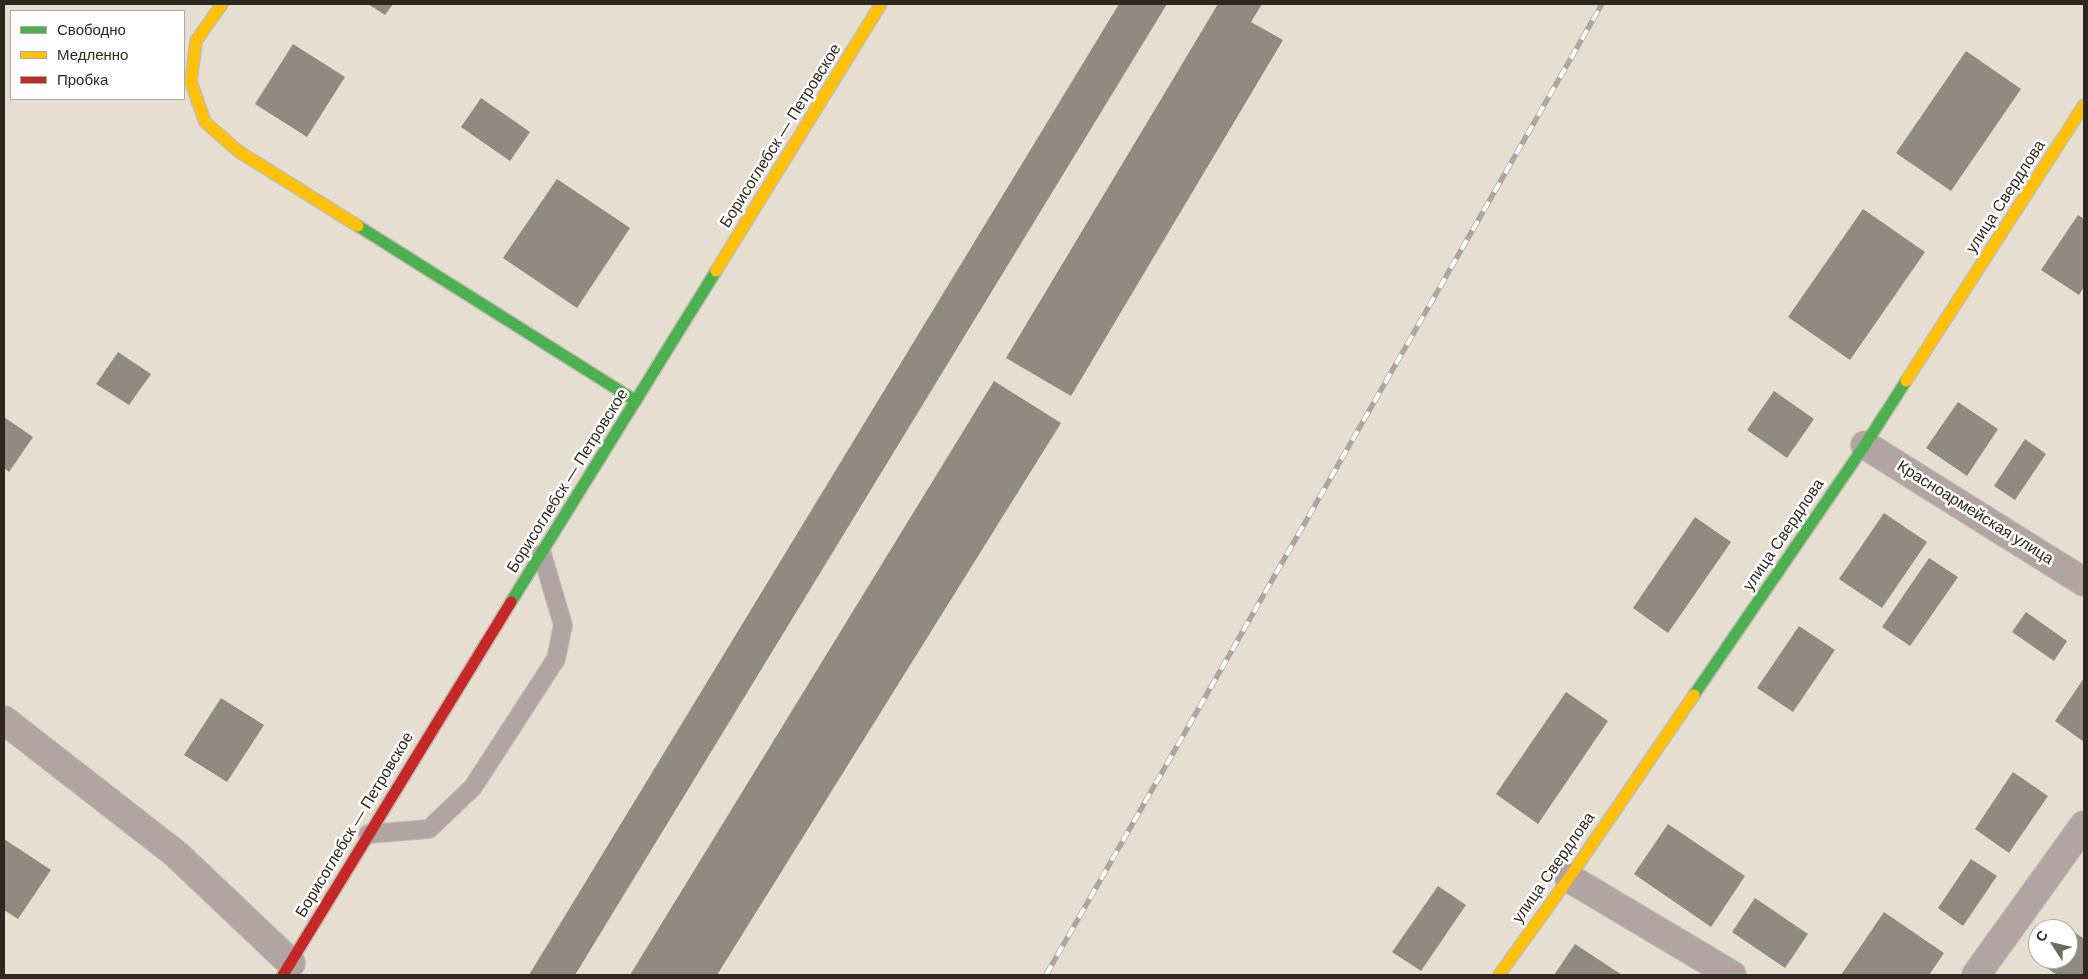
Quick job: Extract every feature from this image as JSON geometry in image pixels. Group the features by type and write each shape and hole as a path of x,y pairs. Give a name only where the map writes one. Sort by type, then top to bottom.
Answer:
{"street":[{"path":"222,4 196,41 190,82 205,122 238,151 636,401"},
{"name":"Борисоглебск — Петровское","path":"287,969 368,834 881,4"},
{"name":"улица Свердлова","path":"1499,975 1569,878 1865,445 2084,105"},
{"name":"Красноармейская улица","path":"1865,445 2084,582"},
{"path":"4,720 176,854 287,969"},
{"path":"1976,975 2084,824"},
{"path":"1569,878 1732,975"}],"lane":[{"path":"368,834 430,829 473,787 556,659 562,625 542,554"}],"building":[{"path":"368,4 393,4 385,15"},
{"path":"1119,4 1167,4 575,975 529,975"},
{"path":"1218,4 1262,4 1251,22 1283,40 1071,396 1006,358"},
{"path":"293,44 345,77 307,137 255,104"},
{"path":"1966,51 2021,89 1951,191 1896,153"},
{"path":"481,98 530,132 510,161 461,127"},
{"path":"557,179 630,228 577,308 503,258"},
{"path":"1863,209 1925,252 1850,360 1788,317"},
{"path":"2078,215 2084,219 2084,287 2079,295 2041,270"},
{"path":"118,352 151,374 129,405 96,384"},
{"path":"994,381 1061,423 717,975 630,975"},
{"path":"1774,391 1814,419 1787,458 1747,430"},
{"path":"1958,402 1998,429 1967,476 1926,448"},
{"path":"4,417 33,437 9,472 4,468"},
{"path":"2025,439 2046,454 2015,500 1994,486"},
{"path":"1884,513 1927,542 1882,608 1839,579"},
{"path":"1695,517 1731,542 1668,633 1633,608"},
{"path":"1929,558 1958,577 1910,646 1882,627"},
{"path":"2026,612 2067,641 2054,661 2012,632"},
{"path":"1799,626 1835,650 1793,712 1757,688"},
{"path":"2084,678 2084,742 2055,721"},
{"path":"1566,692 1608,721 1538,824 1496,794"},
{"path":"221,698 264,725 227,782 184,755"},
{"path":"2013,772 2048,796 2009,853 1975,829"},
{"path":"1668,824 1745,876 1711,927 1634,874"},
{"path":"4,839 51,870 18,919 4,910"},
{"path":"1971,859 1997,876 1963,926 1938,908"},
{"path":"1438,886 1466,905 1421,971 1392,952"},
{"path":"1755,898 1808,934 1785,968 1732,932"},
{"path":"1884,912 1944,953 1929,975 1841,975"},
{"path":"2078,935 2084,939 2084,975 2057,975 2048,969 2078,969"},
{"path":"1575,944 1622,975 1554,975"}],"railway":[{"path":"1046,975 1602,4"}],"traffic: fast":[{"path":"358,226 636,401"},
{"path":"511,602 716,271"},
{"path":"1694,695 1865,445 1906,381"}],"traffic: slow":[{"path":"222,4 196,41 191,82 205,122 238,151 358,226"},
{"path":"716,271 881,4"},
{"path":"1906,381 2084,105"},
{"path":"1499,975 1569,878 1694,695"}],"traffic: jam":[{"path":"283,975 511,602"}]}
